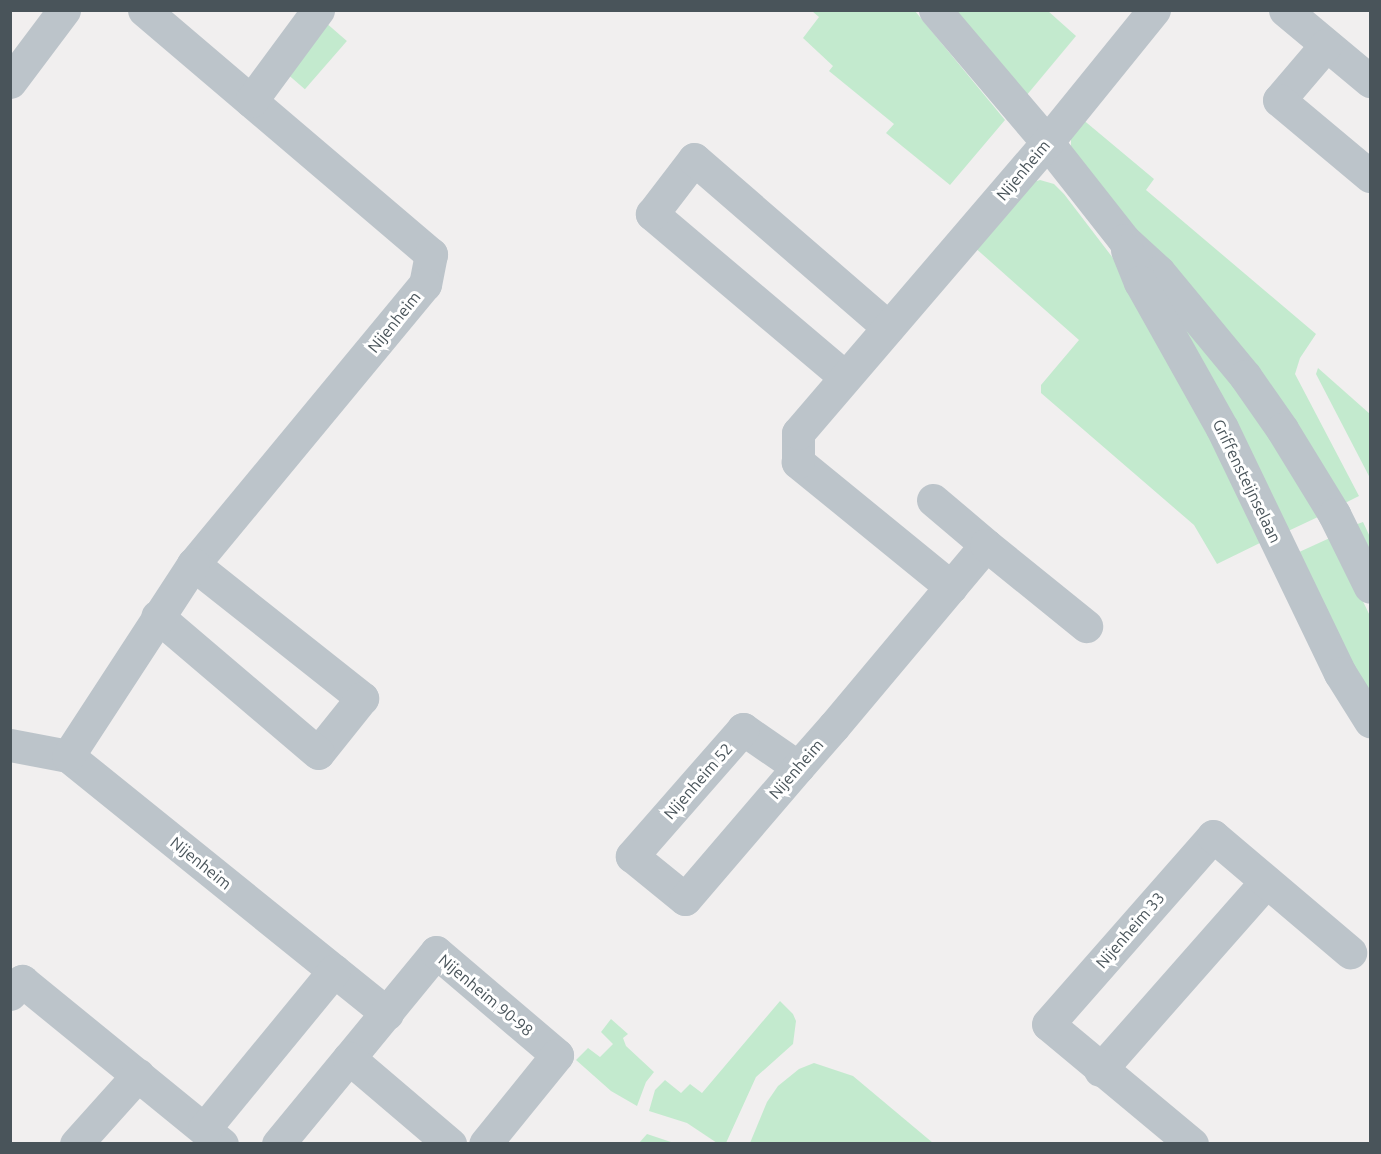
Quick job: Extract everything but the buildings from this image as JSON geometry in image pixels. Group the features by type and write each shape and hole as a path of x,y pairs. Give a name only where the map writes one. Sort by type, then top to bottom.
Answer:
{"street":[{"path":"10,82 64,10"},
{"name":"Nijenheim","path":"68,756 193,564 424,284 431,254 144,10"},
{"path":"251,101 318,10"},
{"name":"Griffensteijnselaan","path":"935,10 1047,142 1124,240 1159,272 1245,376 1282,429 1334,514 1371,587"},
{"name":"Nijenheim","path":"951,587 798,462 798,433 1047,142 1154,10"},
{"path":"1285,10 1371,81"},
{"path":"1326,45 1279,100 1371,176"},
{"path":"845,377 652,214 694,159 888,327"},
{"name":"Griffensteijnselaan","path":"1124,240 1140,282 1222,428 1340,673 1371,721"},
{"path":"933,500 1086,626"},
{"name":"Nijenheim","path":"632,856 685,899 986,545"},
{"path":"157,616 318,753 362,698 193,564"},
{"name":"Nijenheim 52","path":"632,856 743,729 798,767"},
{"name":"Nijenheim","path":"10,745 68,756 387,1013"},
{"name":"Nijenheim 33","path":"1192,1143 1100,1070 1048,1024 1213,836 1350,952"},
{"path":"1100,1070 1266,882"},
{"name":"Nijenheim 90-98","path":"349,1058 436,952 557,1055 485,1143"},
{"path":"10,994 22,981 213,1136 334,970"},
{"path":"278,1143 349,1058 450,1143"},
{"path":"76,1143 138,1075"}],"green space":[{"path":"812,11 915,11 1005,120 950,185 886,133 894,124 829,71 833,66 803,38 819,17"},
{"path":"954,11 1048,11 1076,36 1026,96"},
{"path":"325,22 347,41 305,89 283,70"},
{"path":"1081,118 1154,179 1146,190 1316,334 1300,358 1295,374 1359,496 1337,507 1079,162 1071,148 1071,132"},
{"path":"1040,180 1054,184 1064,194 1116,262 1264,541 1217,564 1194,525 1041,393 1041,385 1079,340 973,246 1027,184"},
{"path":"1162,289 1235,378 1320,516 1286,532"},
{"path":"1318,368 1370,414 1370,478 1316,374"},
{"path":"1363,522 1370,537 1370,563 1352,526"},
{"path":"1332,537 1370,616 1370,700 1297,553"},
{"path":"780,1001 793,1014 796,1021 793,1044 756,1077 726,1143 717,1143 687,1123 649,1111 655,1090 665,1080 681,1093 690,1084 702,1093"},
{"path":"611,1019 628,1034 623,1038 626,1046 654,1072 646,1082 637,1106 611,1091 576,1060 588,1048 600,1057 613,1044 601,1032"},
{"path":"814,1063 853,1076 933,1143 750,1143 767,1102 778,1086 799,1069"},
{"path":"647,1134 671,1142 673,1143 639,1143"}]}
